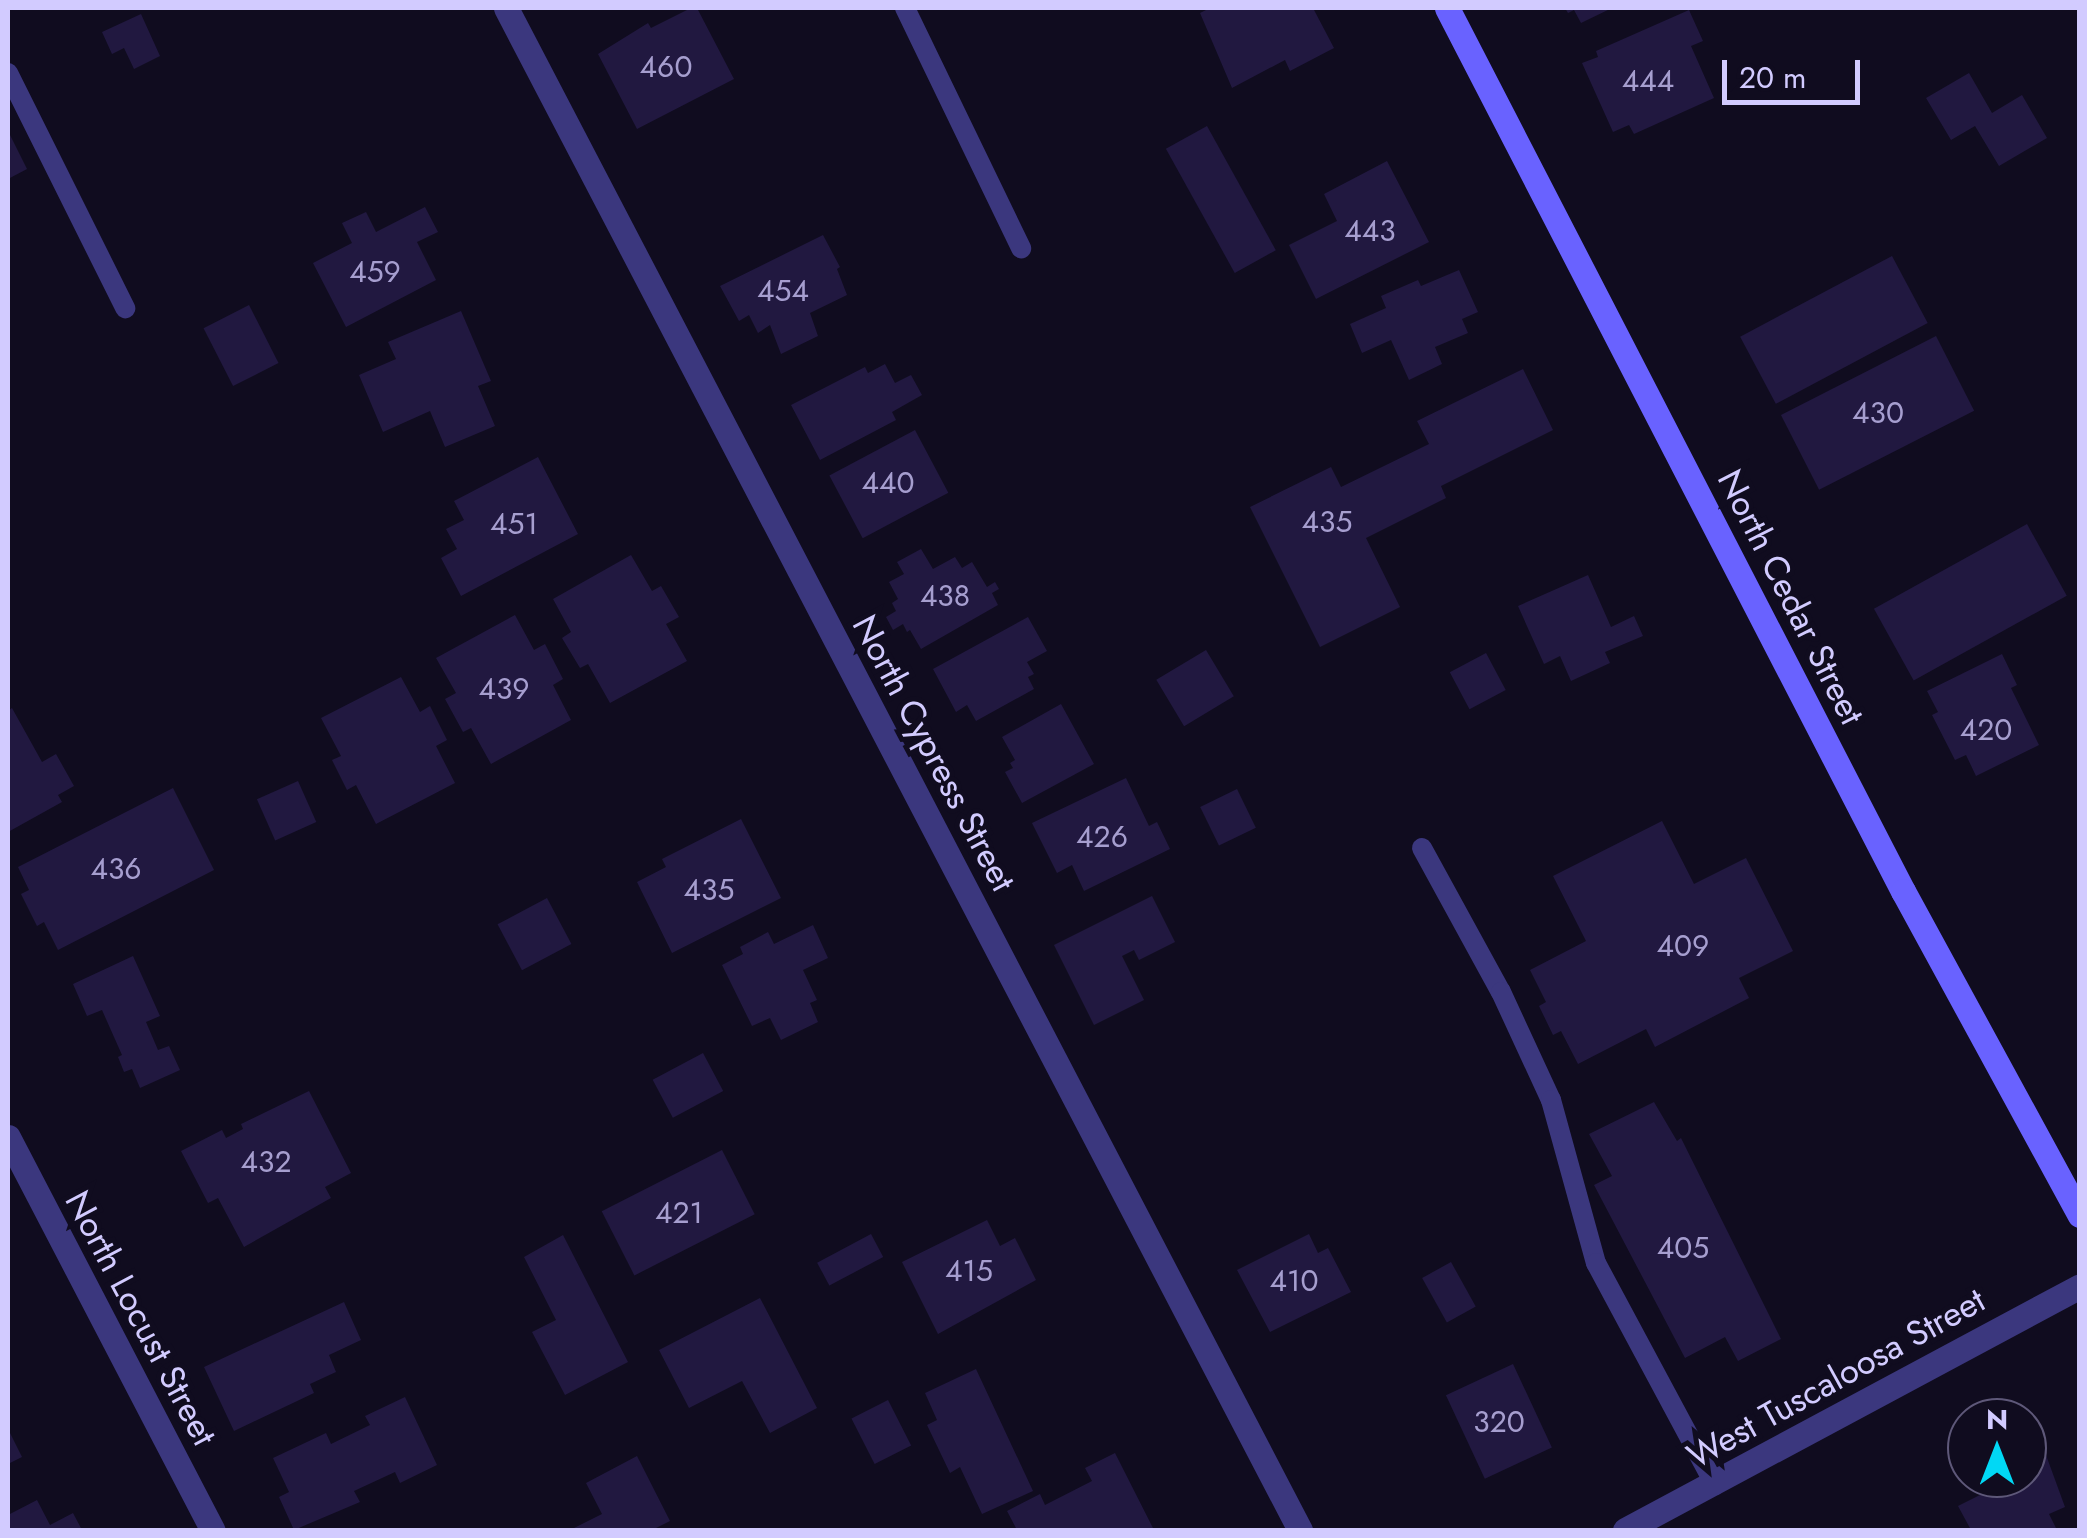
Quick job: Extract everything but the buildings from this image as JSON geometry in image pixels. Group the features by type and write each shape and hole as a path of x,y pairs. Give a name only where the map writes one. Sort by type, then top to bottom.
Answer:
{"street":[{"name":"North Cypress Street","path":"506,8 1300,1530"},
{"name":"North Cedar Street","path":"1447,8 1903,890 2080,1215"},
{"name":"North Locust Street","path":"8,1137 213,1530"},
{"name":"West Tuscaloosa Street","path":"1625,1530 2080,1286"}],"lane":[{"path":"905,8 1021,248"},
{"path":"8,74 125,308"},
{"path":"1422,848 1501,992 1551,1100 1596,1263 1715,1485"}]}
